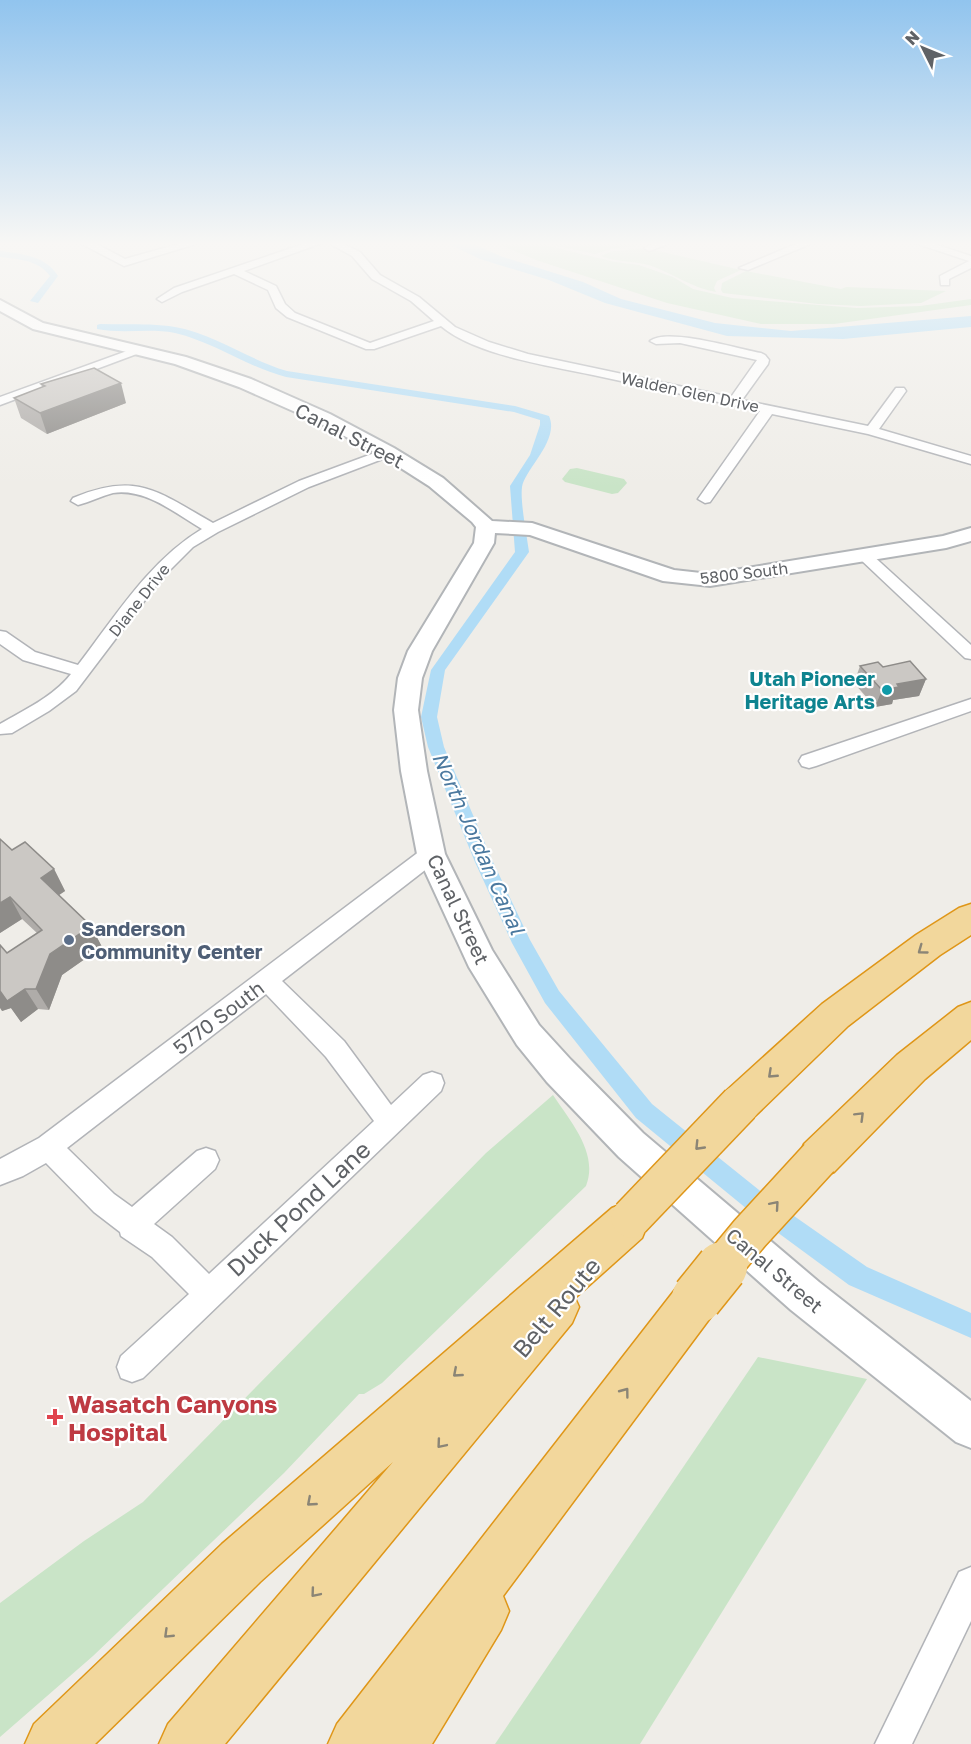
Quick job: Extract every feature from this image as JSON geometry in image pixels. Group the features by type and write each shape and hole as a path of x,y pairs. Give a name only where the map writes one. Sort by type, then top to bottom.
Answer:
{"highway":[{"name":"Belt Route","path":"188,1744 629,1220 740,1104 835,1015 928,945 971,918"},
{"path":"357,1744 697,1298 750,1233 819,1158 910,1067 971,1018"},
{"path":"54,1744 241,1563 629,1220"},
{"path":"399,1744 590,1439"}],"street":[{"name":"Canal Street","path":"32,323 197,365 245,383 324,418 388,452 443,488 479,518 496,528 484,543 420,651 407,693 407,725 431,854 458,914 502,998 528,1035 631,1145 862,1343 971,1427"},
{"path":"311,323 369,347 437,323"},
{"name":"Walden Glen Drive","path":"443,323 467,337 513,354 871,431 971,460"},
{"path":"656,341 680,340 760,357 763,360 762,364 735,401"},
{"path":"1,400 138,350"},
{"path":"871,431 900,391"},
{"path":"705,499 769,408"},
{"name":"Diane Drive","path":"6,729 53,700 83,672 162,568 188,544 213,529 316,478 388,452"},
{"path":"78,501 104,489 134,488 153,494 213,529"},
{"name":"5800 South","path":"496,528 532,529 671,576 695,579 725,578 865,556 946,542 971,534"},
{"path":"865,556 971,654"},
{"path":"0,636 29,656 83,672"},
{"path":"809,761 971,705"},
{"name":"5770 South","path":"0,1172 14,1167 48,1147 431,854"},
{"path":"267,980 335,1049 389,1122"},
{"name":"Duck Pond Lane","path":"132,1367 432,1083"},
{"path":"48,1147 104,1203 131,1226 162,1247 208,1293"},
{"path":"131,1226 206,1160"},
{"path":"893,1744 971,1584"}],"green space":[{"path":"758,323 838,323 834,324"},
{"path":"577,468 624,479 627,483 618,493 612,494 565,482 562,479 570,469"},
{"path":"553,1095 581,1138 586,1150 589,1174 586,1186 382,1383 364,1394 359,1394 284,1473 93,1656 0,1737 0,1603 84,1541 143,1502 486,1153"},
{"path":"758,1357 867,1379 640,1744 495,1744"}],"water":[{"path":"680,323 719,323 791,331 882,323 971,323 971,327 843,339 727,336"}],"building":[{"path":"94,368 121,383 40,413 14,398 45,386 41,384"},
{"path":"910,661 926,679 897,684 899,687 882,690 860,666 878,662 883,667"},
{"path":"0,839 12,850 25,842 54,869 41,878 91,926 50,954 36,989 25,989 7,1001 0,991 0,945 7,953 42,930 10,897 0,903"}],"waterway":[{"name":"North Jordan Canal","path":"100,327 174,330 204,339 259,366 286,374 515,409 545,418 546,425 536,455 516,486 522,552 438,670 429,717 436,747 484,862 522,943 552,997 644,1111 766,1210 858,1276 971,1326"}],"place":[{"name":"Utah Pioneer Heritage Arts","path":"887,690"},
{"name":"Sanderson Community Center","path":"69,940"},
{"name":"Wasatch Canyons Hospital","path":"55,1417"}]}
